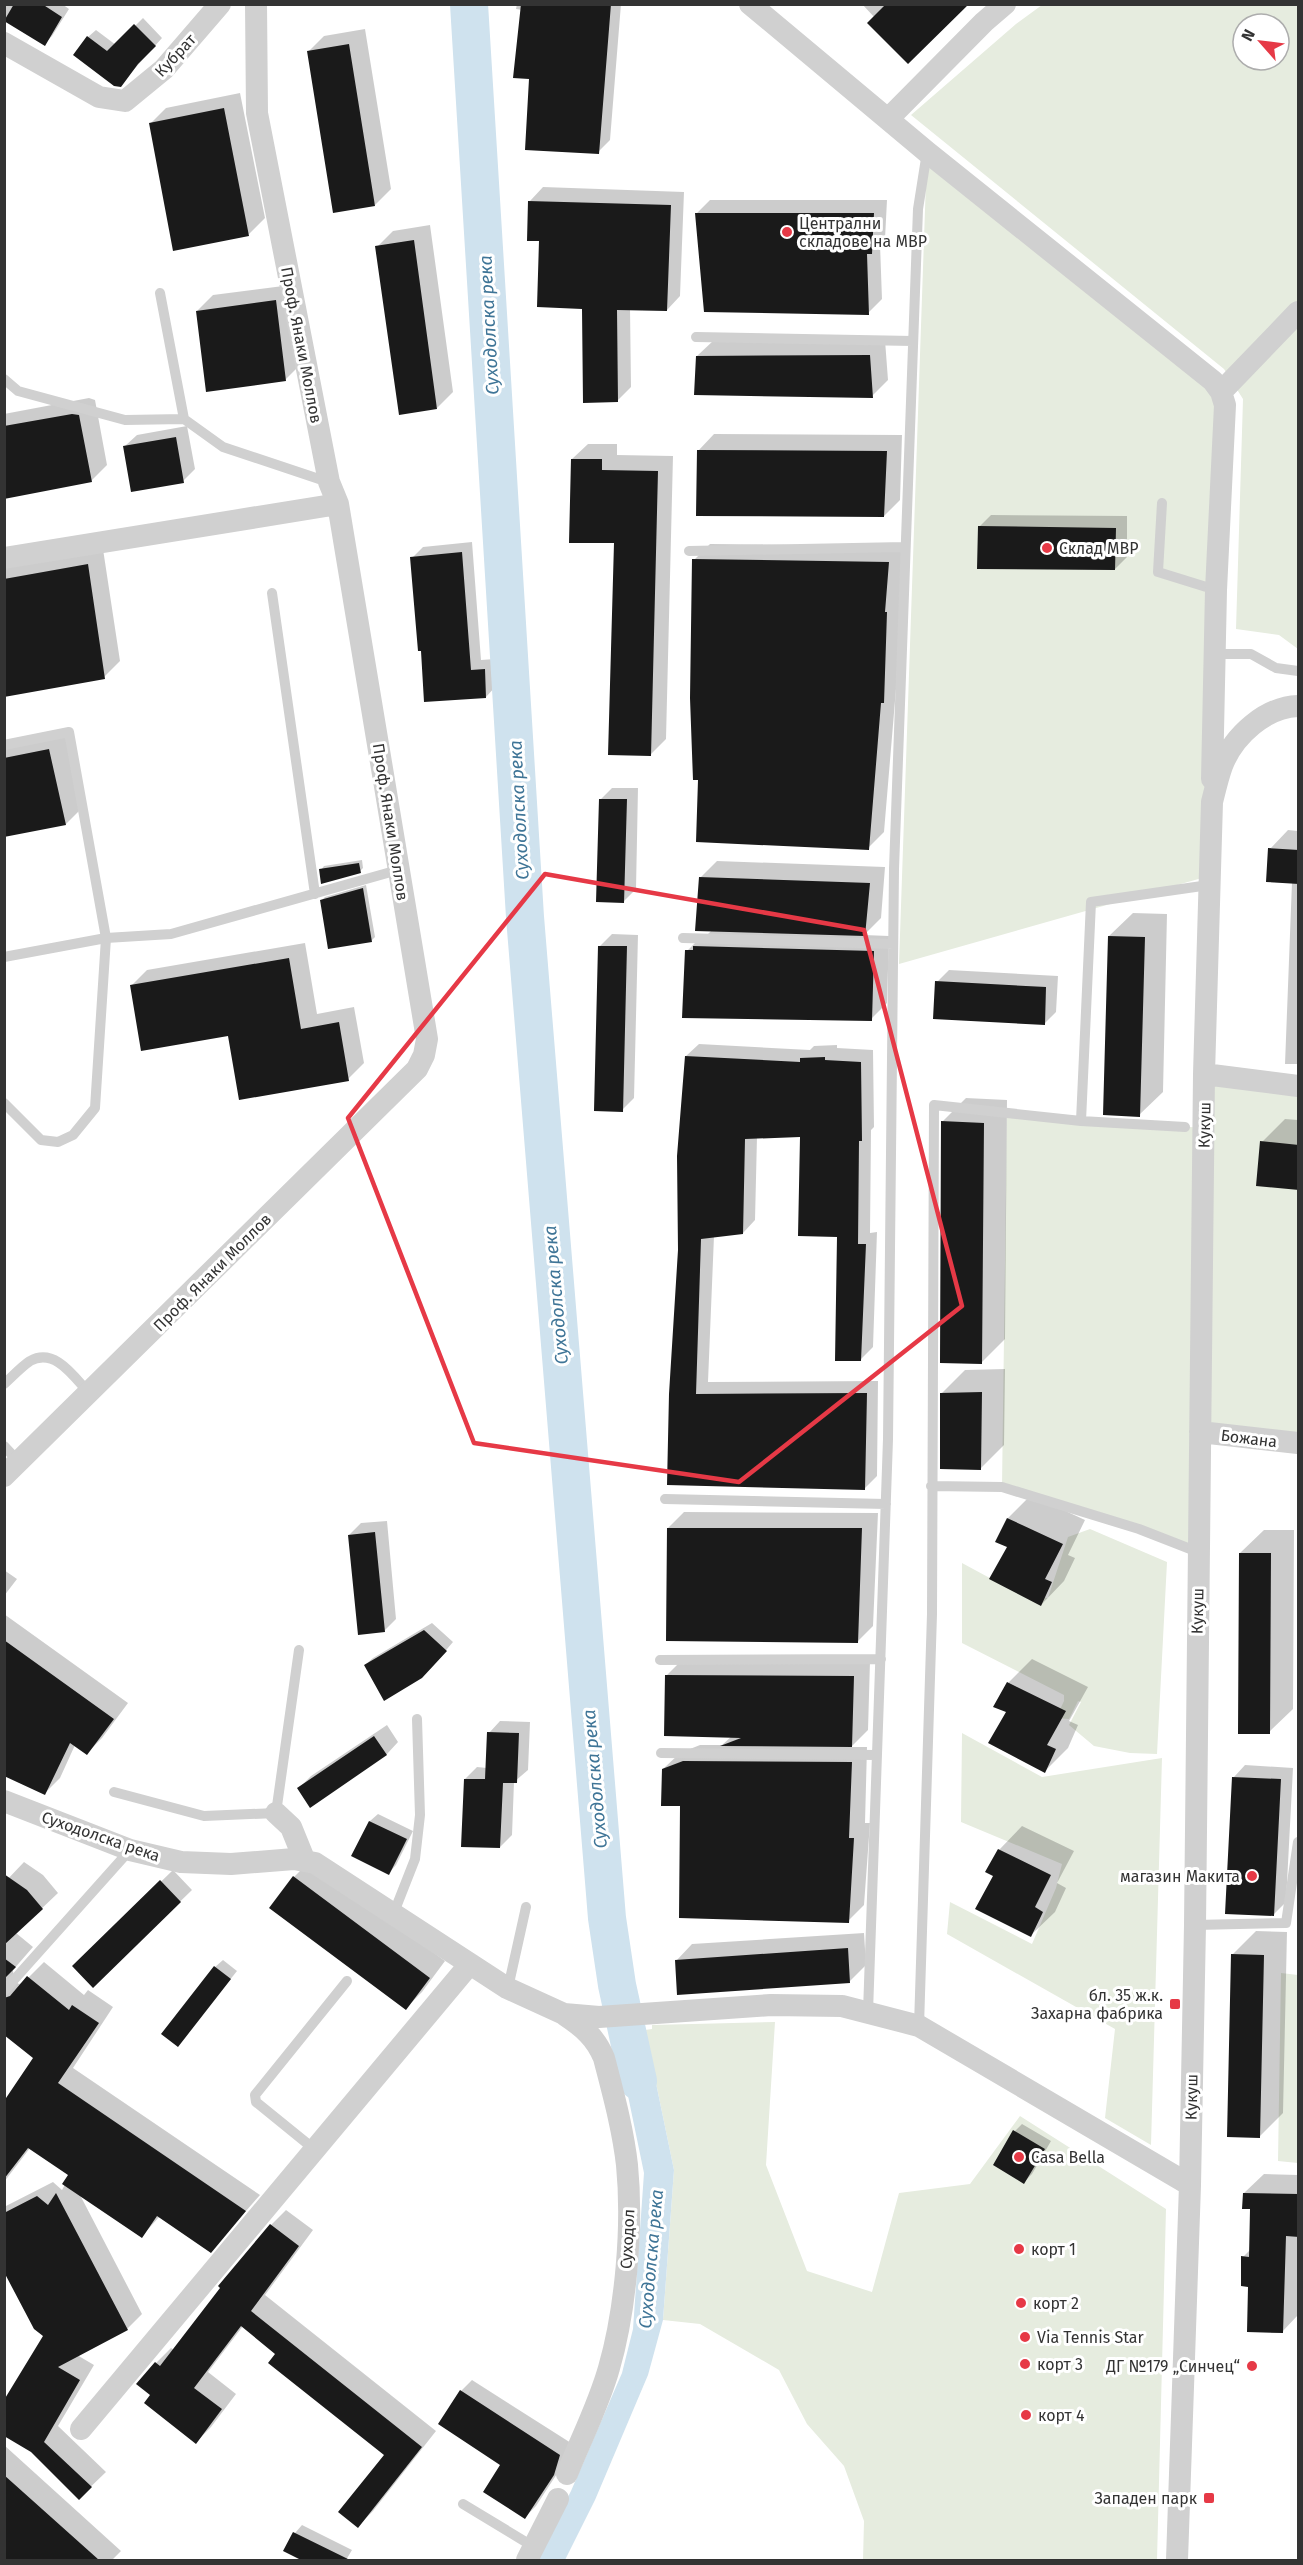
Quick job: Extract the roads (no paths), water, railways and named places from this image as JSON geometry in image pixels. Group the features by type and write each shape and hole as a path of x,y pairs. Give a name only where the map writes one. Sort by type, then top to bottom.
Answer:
{"street":[{"name":"Кубрат","path":"4,44 99,97 125,101 164,69 220,4"},
{"name":"Проф. Янаки Моллов","path":"9,1461 89,1393 417,1069 424,1055 427,1039 338,504 328,482 257,113 256,4"},
{"path":"750,4 927,152 1213,381 1221,392 1225,405 1216,590 1212,802"},
{"path":"888,119 984,22 1005,4"},
{"path":"1221,392 1299,312"},
{"path":"4,558 338,504"},
{"name":"Кукуш","path":"1177,2560 1190,2185 1204,1074 1212,802 1222,764 1238,739 1258,720 1283,707 1299,706"},
{"path":"1204,1074 1299,1086"},
{"name":"Божана","path":"1200,1432 1299,1443"},
{"name":"Суходолска река","path":"4,1801 130,1850 181,1862 206,1864 304,1859"},
{"path":"276,1813 291,1827 304,1859 315,1863 507,1988 564,2014 599,2017 771,2005 842,2006 868,2012 919,2026 1190,2185"},
{"path":"81,2428 469,1965"},
{"name":"Суходол","path":"564,2014 583,2027 597,2042 604,2058 627,2163 629,2201 622,2309 614,2350 609,2371 567,2474"},
{"path":"530,2554 558,2499"}],"lane":[{"path":"868,2012 886,1504 892,944 918,209 927,152"},
{"path":"160,293 184,420"},
{"path":"696,337 913,341"},
{"path":"4,379 18,391 125,420 184,420 223,447 328,482"},
{"path":"1162,503 1158,572 1216,590"},
{"path":"689,551 905,547"},
{"path":"272,593 315,894"},
{"path":"1214,654 1251,654 1276,668 1299,671"},
{"path":"4,745 69,732 106,938 95,1108 73,1135 58,1142 41,1140 4,1103"},
{"path":"4,957 106,938 171,934 398,870"},
{"path":"1081,1121 1091,902 1209,885"},
{"path":"683,938 892,944"},
{"path":"919,2026 932,1614 934,1105 1081,1121 1185,1127"},
{"path":"4,1384 31,1360 46,1357 59,1361 89,1393"},
{"path":"931,1486 1002,1487 1139,1529 1198,1552"},
{"path":"665,1499 886,1504"},
{"path":"114,1792 204,1816 276,1813 299,1650"},
{"path":"660,1659 881,1659"},
{"path":"393,1915 415,1859 420,1815 417,1719"},
{"path":"661,1753 878,1755"},
{"path":"1195,1925 1286,1923 1299,1842"},
{"path":"4,1991 130,1850"},
{"path":"507,1988 526,1907"},
{"path":"314,2149 256,2102 255,2095 347,1981"},
{"path":"463,2504 530,2554"}],"water":[{"path":"645,2030 674,2170 663,2320 648,2375 595,2500 565,2560 536,2560 571,2491 622,2373 633,2329 644,2173 615,2033"}],"waterway":[{"name":"Суходолска река","path":"469,4 525,917 607,1918 617,1985 638,2081"}],"place":[{"name":"Централни складове на МВР","path":"787,232"},
{"name":"Склад МВР","path":"1047,548"},
{"name":"магазин Макита","path":"1252,1876"},
{"name":"бл. 35 ж.к. Захарна фабрика","path":"1175,2004"},
{"name":"Casa Bella","path":"1019,2157"},
{"name":"корт 1","path":"1019,2249"},
{"name":"корт 2","path":"1021,2303"},
{"name":"Via Tennis Star","path":"1025,2337"},
{"name":"корт 3","path":"1025,2364"},
{"name":"ДГ №179 „Синчец“","path":"1252,2366"},
{"name":"корт 4","path":"1026,2415"},
{"name":"Западен парк","path":"1209,2498"}]}
